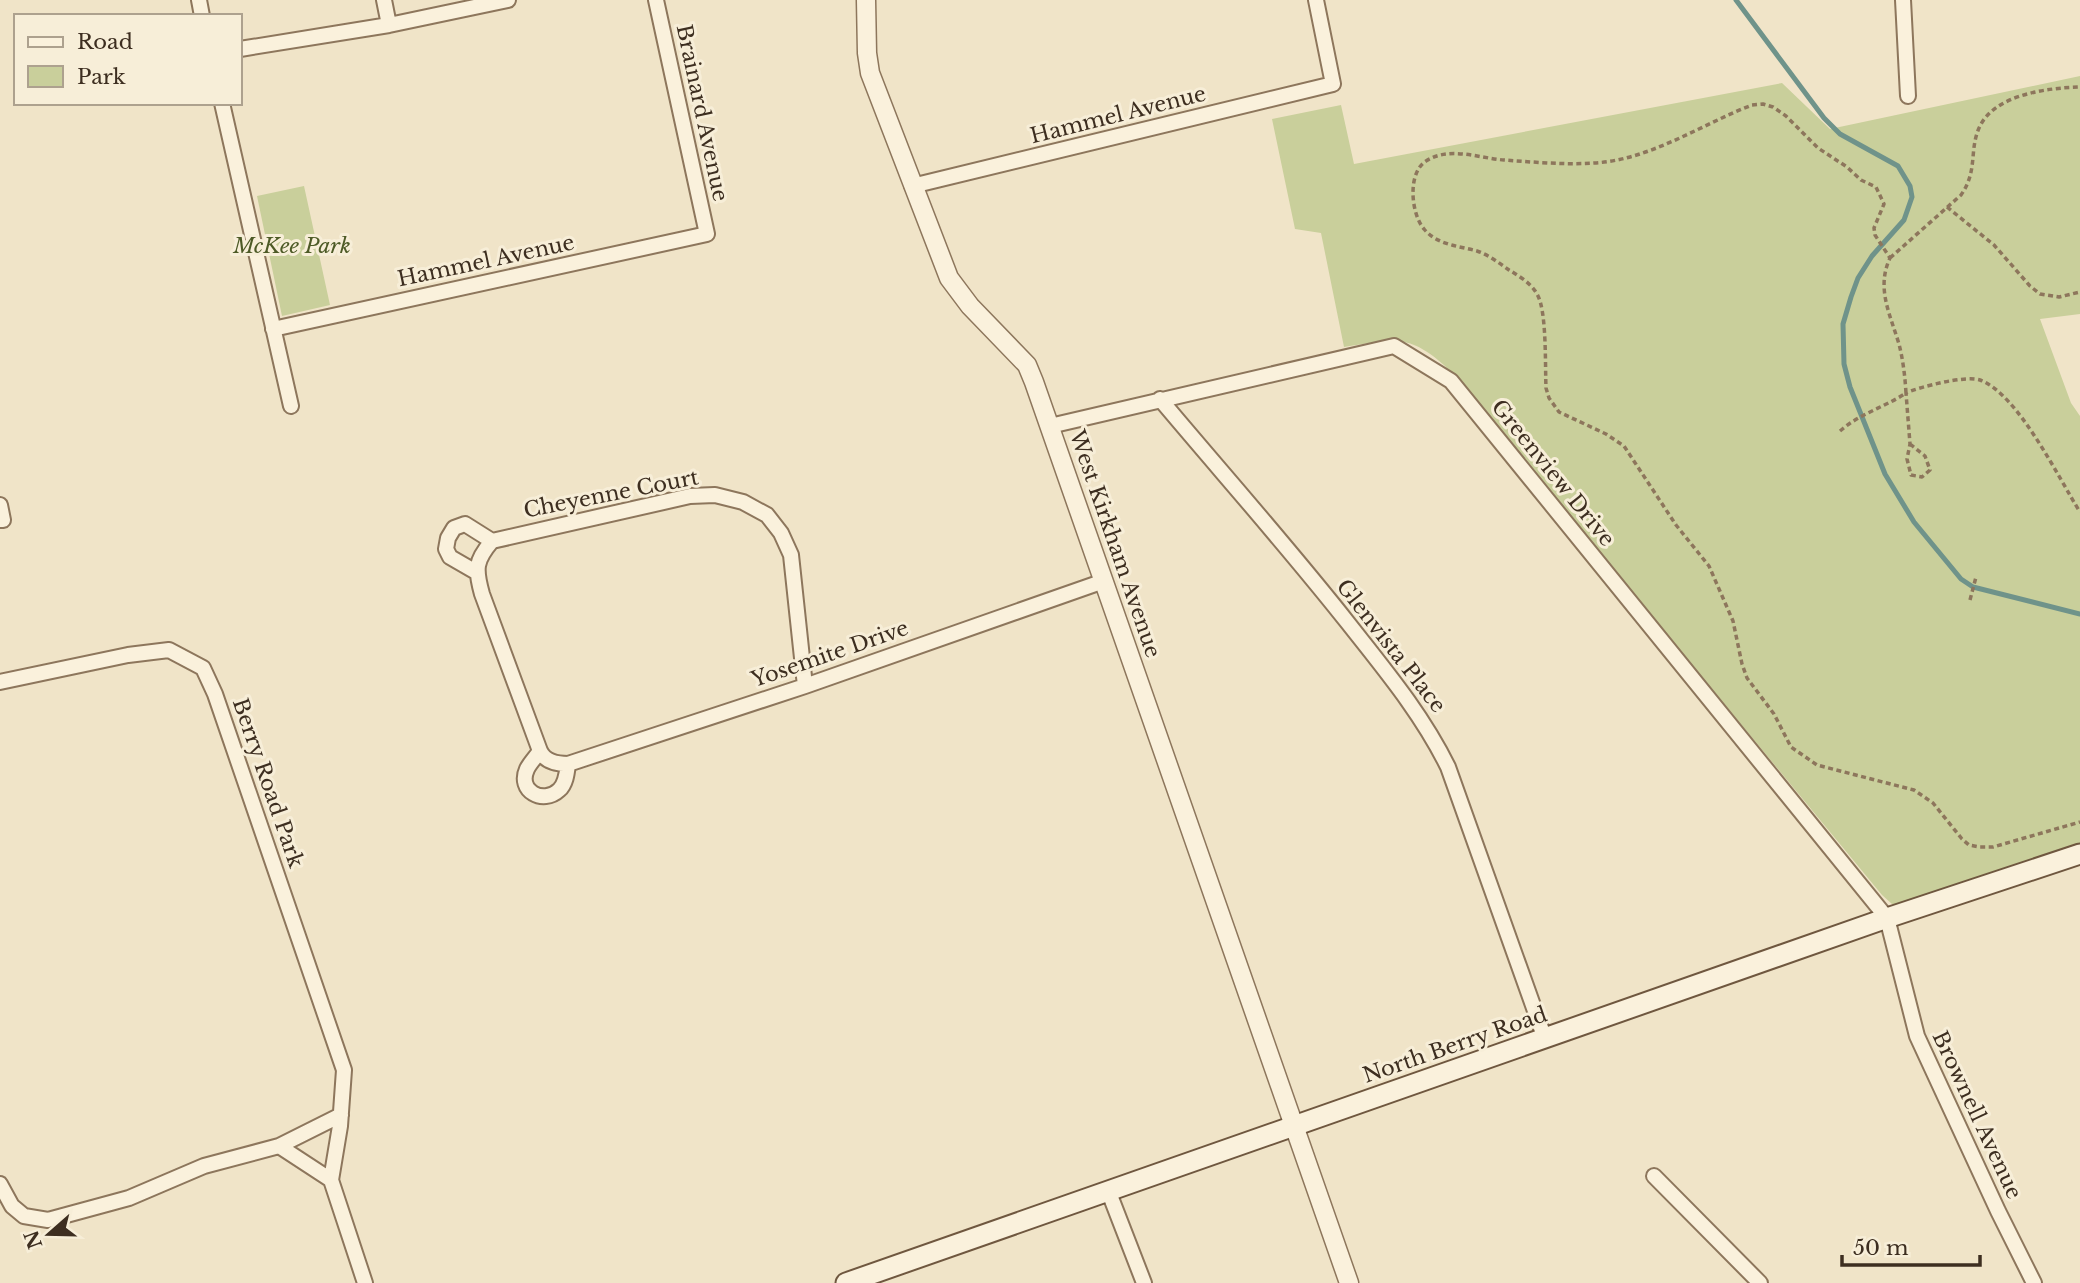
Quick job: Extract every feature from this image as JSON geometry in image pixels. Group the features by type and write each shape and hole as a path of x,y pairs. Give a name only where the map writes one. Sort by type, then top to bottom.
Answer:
{"main road":[{"name":"North Berry Road","path":"853,1282 1108,1190 1887,918 2080,854"}],"street":[{"path":"383,0 389,25"},
{"path":"242,49 389,25 508,0"},
{"name":"Brainard Avenue","path":"656,0 708,234"},
{"name":"West Kirkham Avenue","path":"866,0 870,73 912,186 949,278 970,306 1027,365 1349,1283"},
{"name":"Hammel Avenue","path":"912,186 1333,84 1316,0"},
{"path":"1903,0 1908,96"},
{"path":"222,105 291,406"},
{"name":"Hammel Avenue","path":"273,329 708,234"},
{"name":"Greenview Drive","path":"1050,426 1394,346 1451,381 1887,918"},
{"name":"Glenvista Place","path":"1160,399 1318,586 1431,732 1448,767 1545,1039"},
{"name":"Cheyenne Court","path":"492,541 690,496 715,495 743,502 767,515 781,533 791,555 804,685"},
{"path":"476,572 450,556 446,549 454,528 464,524 492,541 481,554 476,572 482,594 540,751 541,755 562,764 566,778 559,790 544,797 533,794 526,788 525,777 527,768 540,751"},
{"name":"Yosemite Drive","path":"562,764 804,685 1104,581"},
{"name":"Berry Road Park","path":"0,682 128,655 169,650 203,668 215,694 344,1070 341,1115 331,1180 365,1283"},
{"name":"Brownell Avenue","path":"1887,918 1917,1036 2034,1283"},
{"path":"0,1184 12,1206 24,1216 48,1220 129,1198 204,1166 279,1146 341,1115"},
{"path":"279,1146 331,1180"},
{"path":"1654,1176 1760,1283"},
{"path":"1108,1190 1144,1283"}],"path":[{"path":"1910,444 1925,456 1930,470 1922,477 1911,475 1907,459 1910,444 1904,365 1885,300 1885,268 1890,258 1968,185 1979,128 1993,110 2007,100 2080,87"},
{"path":"1890,258 1875,235 1876,221 1884,204 1876,187 1861,180 1818,148 1786,116 1763,104 1752,105 1680,138 1611,161 1582,164 1444,155 1423,163 1415,181 1415,210 1425,231 1438,240 1493,259 1523,280 1538,295 1549,398 1559,412 1606,434 1624,446 1671,517 1709,566 1733,621 1747,678 1774,714 1791,747 1817,765 1914,790 1933,803 1952,830 1969,845 1993,846 2080,822"},
{"path":"1947,207 1994,245 2040,294 2059,298 2080,292"},
{"path":"1840,431 1851,422 1888,405 1906,393 1931,384 1978,379 2002,393 2028,426 2080,512"},
{"path":"1970,600 1976,577"}],"green space":[{"path":"2080,76 2080,314 2040,319 2071,403 2080,416 2080,844 1906,906 1892,904 1445,366 1432,355 1409,343 1387,341 1344,347 1321,233 1295,229 1272,119 1341,105 1354,164 1782,83 1830,129"},
{"name":"McKee Park","path":"304,186 330,305 282,316 257,196"}],"waterway":[{"path":"1736,0 1824,118 1840,134 1898,166 1910,186 1912,197 1904,220 1872,256 1858,278 1843,324 1844,364 1850,387 1885,474 1914,522 1961,579 1973,587 2080,614"}]}
